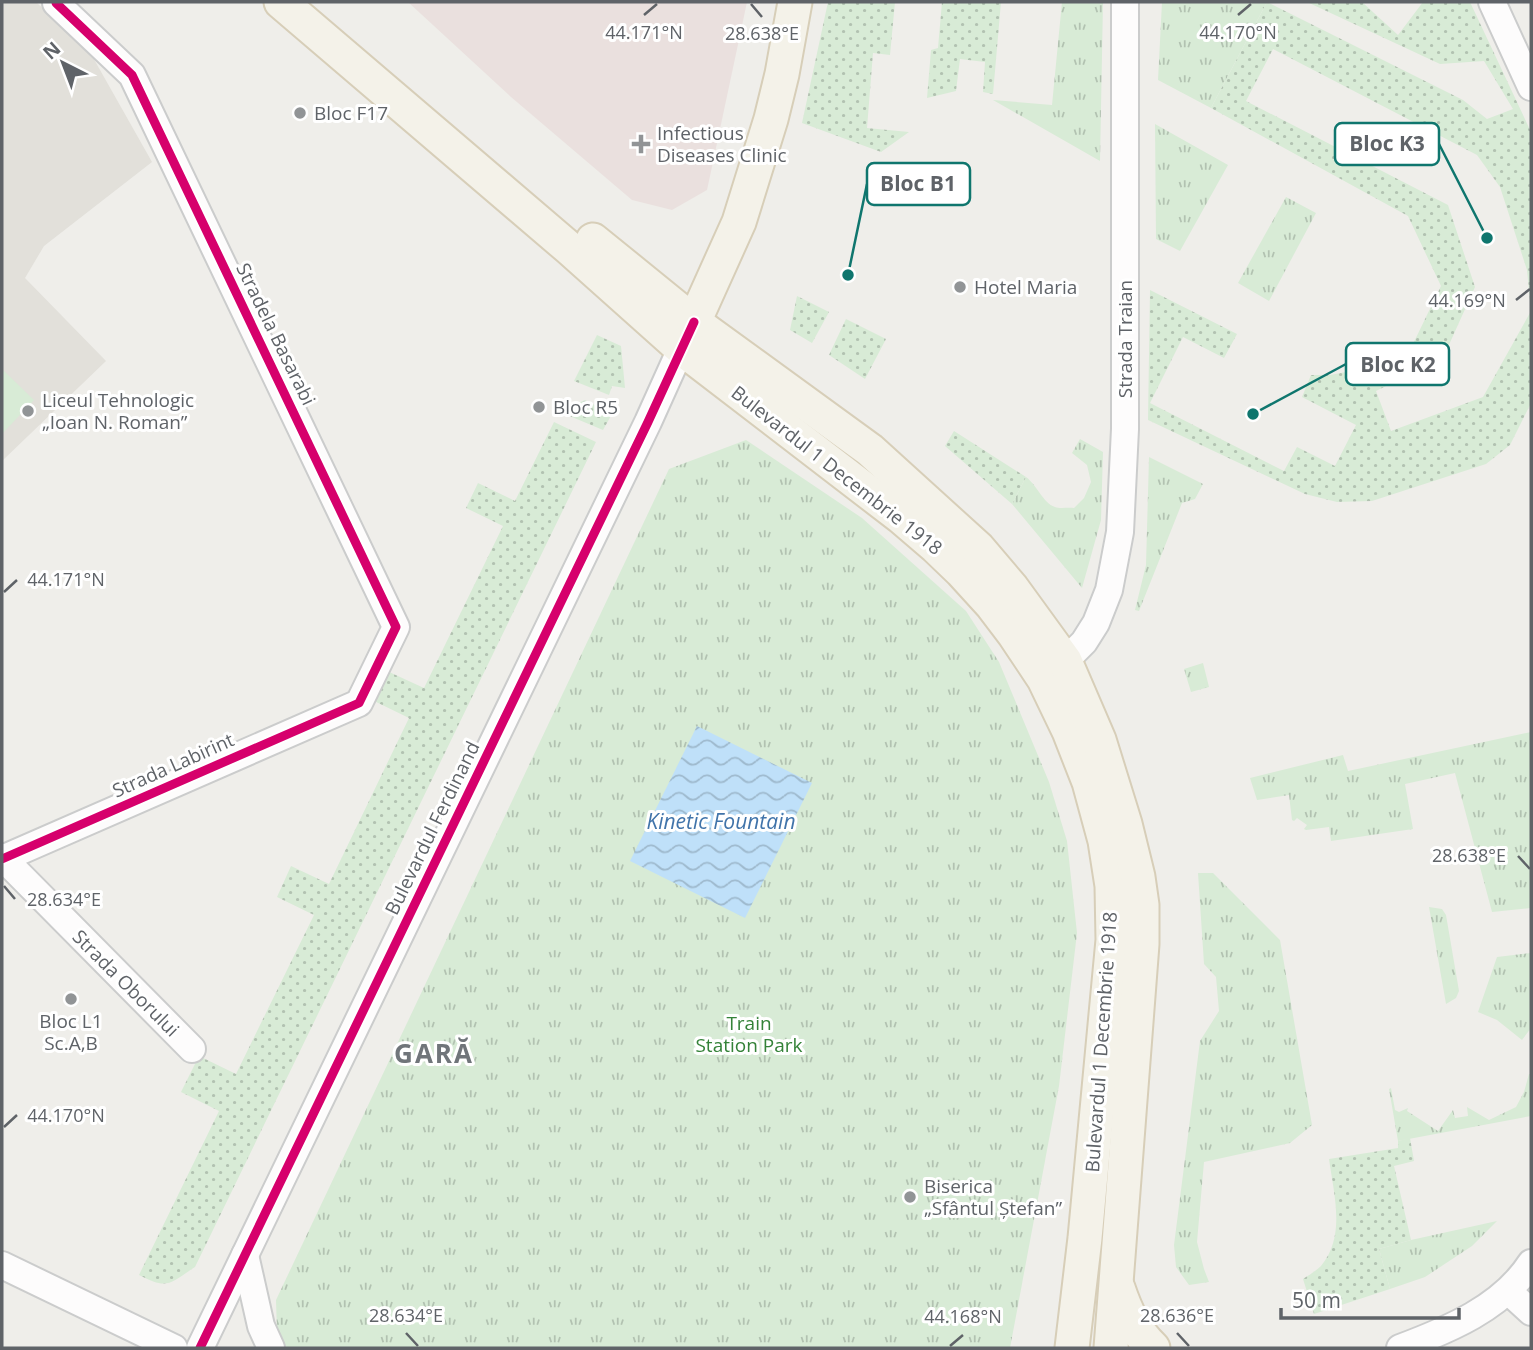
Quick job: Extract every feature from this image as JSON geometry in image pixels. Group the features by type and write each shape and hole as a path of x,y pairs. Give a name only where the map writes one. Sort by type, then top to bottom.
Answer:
{"main road":[{"name":"Bulevardul 1 Decembrie 1918","path":"281,2 569,248 687,335 901,516 961,571 992,605 1044,679 1084,769 1105,841 1112,886 1113,940 1072,1348"},
{"name":"Bulevardul 1 Decembrie 1918","path":"313,2 615,259 687,335 870,450 978,548 1012,588 1065,661 1111,774 1138,877 1142,905 1142,944 1111,1348"},
{"name":"Bulevardul Ferdinand","path":"687,335 739,222 782,75 795,2"},
{"path":"1116,1285 1136,1330 1153,1348"}],"street":[{"name":"Strada Traian","path":"1065,661 1084,642 1096,623 1109,590 1120,532 1125,429 1125,2"},
{"path":"1492,2 1531,88"},
{"name":"Stradela Basarabi","path":"56,4 132,75 396,628 359,703"},
{"name":"Bulevardul Ferdinand","path":"200,1348 648,422 687,335"},
{"name":"Strada Labirint","path":"2,859 359,703"},
{"name":"Strada Oborului","path":"2,859 192,1049"},
{"path":"245,1255 261,1326 271,1348"},
{"path":"1400,1348 1433,1336 1483,1310 1508,1291 1531,1263"},
{"path":"2,1265 174,1348"},
{"path":"1508,1291 1531,1312"}],"shaded area":[{"path":"2,2 36,2 91,54 152,162 44,246 25,278 106,361 2,461"},
{"name":"Infectious Diseases Clinic","path":"408,2 747,2 707,190 672,210 632,200 511,97"}],"green space":[{"path":"828,2 895,2 890,55 873,53 867,128 909,132 881,152 802,123"},
{"path":"942,2 1001,2 993,94 983,92 985,62 960,59 956,91 927,98 931,50 938,48"},
{"path":"1062,2 1103,2 1100,161 993,100 1052,105"},
{"path":"1162,2 1267,2 1211,108 1158,80"},
{"path":"1267,2 1463,100 1487,119 1513,109 1484,61 1440,64 1307,2 1362,2 1398,35 1423,2 1470,2 1531,132 1531,311 1527,270 1500,187 1477,155 1273,49 1246,101 1448,205 1475,287 1439,367 1412,346 1441,286 1408,216 1211,108"},
{"path":"1155,124 1228,165 1180,251 1156,239"},
{"path":"1286,197 1316,213 1269,301 1238,283"},
{"path":"1150,290 1237,334 1224,358 1183,337 1150,403 1284,471 1297,447 1335,466 1356,425 1302,397 1311,375 1330,375 1378,366 1386,386 1376,391 1391,431 1483,397 1531,311 1531,403 1510,445 1486,464 1372,501 1337,502 1305,494 1148,420"},
{"path":"797,296 829,312 812,343 790,330"},
{"path":"846,319 886,339 865,379 829,355"},
{"path":"597,335 621,346 625,388 612,386 609,395 574,381"},
{"path":"2,369 34,400 2,434"},
{"path":"585,400 612,414 603,430 560,412 564,401 576,404"},
{"path":"554,422 596,442 195,1267 168,1283 149,1280 139,1275 219,1111 181,1092 199,1056 236,1074 314,915 277,897 291,866 329,884 409,718 372,700 387,671 424,688 503,526 466,508 478,483 515,501"},
{"path":"954,431 1026,477 1012,504 945,446"},
{"path":"1080,439 1103,452 1101,520 1082,588 1012,504 1026,477 1051,505 1057,508 1074,508 1084,498 1091,482 1087,465 1072,453"},
{"name":"Train Station Park","path":"746,440 862,518 966,611 999,662 1049,782 1067,841 1077,933 1059,1086 1010,1348 287,1348 277,1333 276,1300 669,469"},
{"path":"1149,457 1203,484 1195,499 1182,503 1139,611 1135,610 1146,565"},
{"path":"1203,663 1209,687 1191,692 1184,669"},
{"path":"1531,732 1531,908 1492,912 1455,773 1405,784 1413,829 1331,841 1329,827 1306,830 1304,829 1307,825 1297,818 1292,820 1289,795 1257,800 1250,778 1343,755 1348,771"},
{"path":"1198,873 1213,873 1280,940 1312,1125 1290,1143 1204,1162 1197,1242 1209,1282 1189,1285 1176,1267 1174,1245 1200,1041 1219,1011 1216,977 1204,964"},
{"path":"1429,907 1442,909 1446,915 1459,991 1456,998 1446,1004"},
{"path":"1531,953 1531,1028 1522,1040 1497,1020 1478,1012 1497,957"},
{"path":"1529,1074 1531,1116 1398,1141 1389,1089 1391,1088 1395,1110 1399,1112 1408,1108 1407,1111 1438,1131 1453,1110 1455,1118 1468,1116 1467,1107 1489,1120 1516,1107"},
{"path":"1410,1138 1414,1161 1394,1166 1411,1240 1379,1249 1390,1289 1314,1314 1303,1279 1321,1266 1334,1242 1336,1215 1329,1159 1398,1148 1398,1141"},
{"path":"1497,1221 1472,1246 1425,1277 1390,1289 1379,1249"}],"water":[{"name":"Kinetic Fountain","path":"697,726 812,783 745,918 630,861"}],"cycle path":[{"path":"2,859 359,703 396,627 132,75 56,3"},
{"path":"200,1348 694,322"}],"place":[{"name":"Bloc F17","path":"300,113"},
{"name":"Infectious Diseases Clinic","path":"641,144"},
{"name":"Bloc K3","path":"1487,238"},
{"name":"Bloc B1","path":"848,275"},
{"name":"Hotel Maria","path":"960,287"},
{"name":"Bloc R5","path":"539,407"},
{"name":"Liceul Tehnologic „Ioan N. Roman”","path":"28,411"},
{"name":"Bloc K2","path":"1253,414"},
{"name":"Bloc L1 Sc.A,B","path":"71,999"},
{"name":"Biserica „Sfântul Ștefan”","path":"910,1197"}],"district":[{"name":"GARĂ","path":"434,1054"}]}
